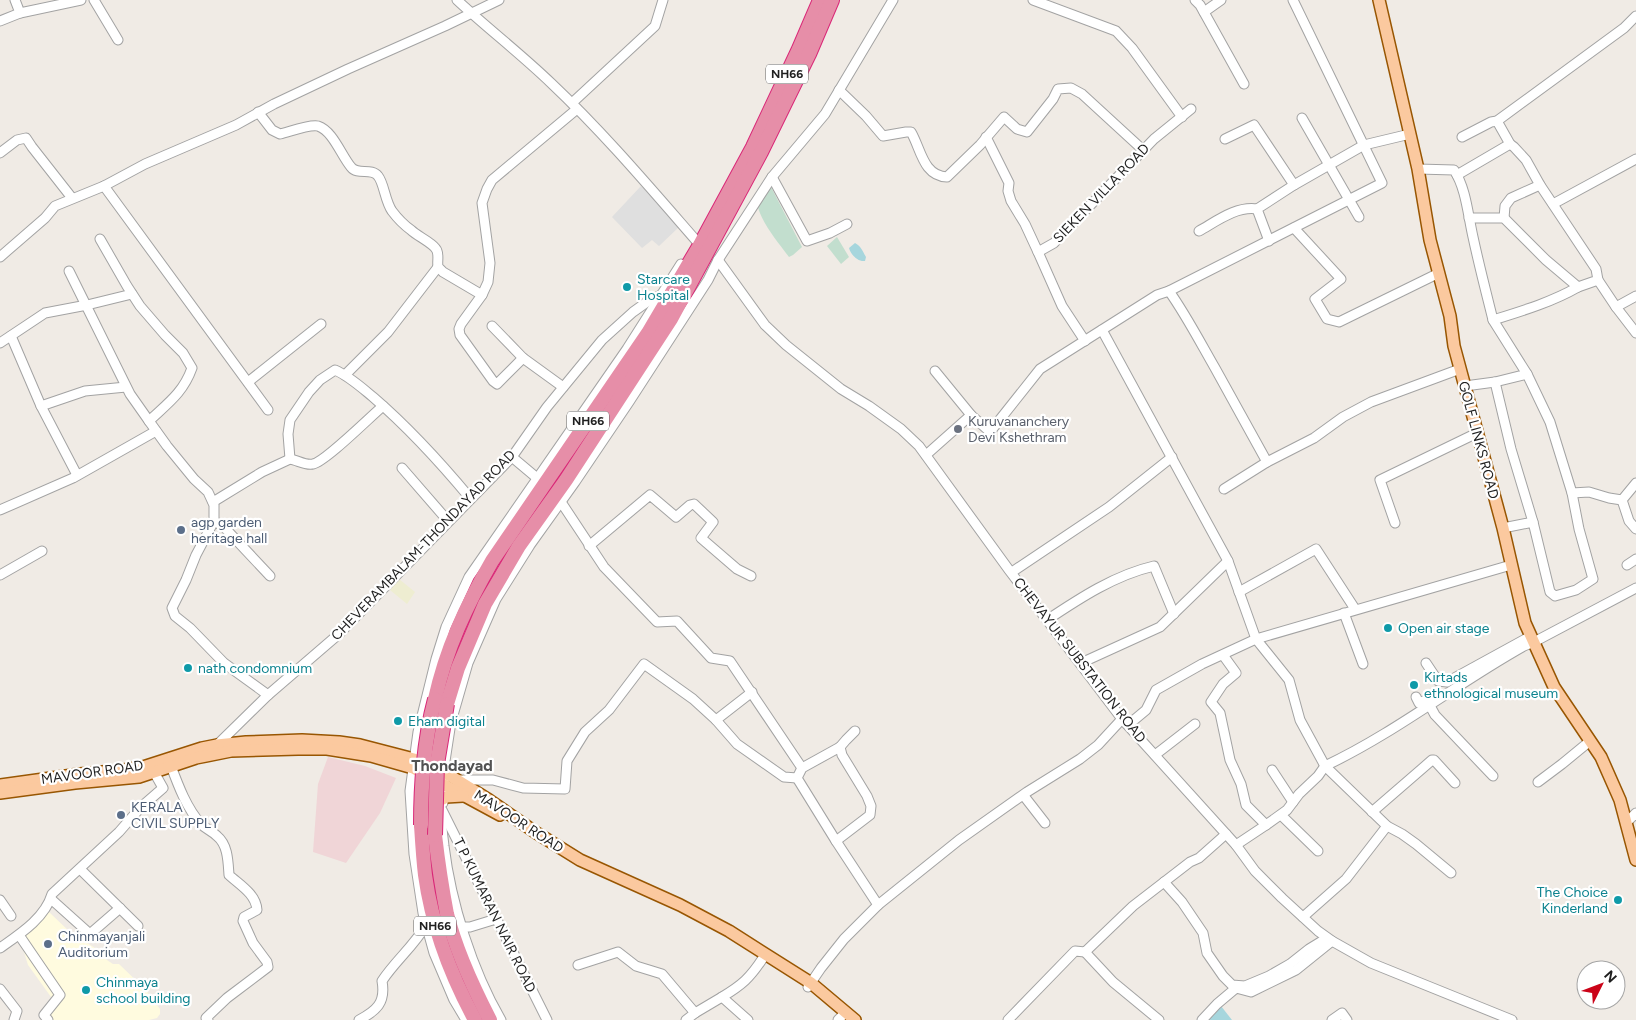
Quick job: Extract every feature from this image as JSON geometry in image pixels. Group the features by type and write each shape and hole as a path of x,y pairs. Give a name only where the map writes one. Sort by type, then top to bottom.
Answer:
{"highway":[{"name":"NH66","path":"490,1020 460,953 448,915 435,834 441,673 463,614 492,561 589,411 648,333 700,245 753,147 820,0"},
{"name":"NH66","path":"475,1020 456,983 440,944 431,910 425,874 421,824 421,791 425,752 441,702 500,577 608,424 708,254 809,54 832,0"},
{"path":"589,411 608,424"}],"main road":[{"name":"GOLF LINKS ROAD","path":"1379,0 1418,170 1430,240 1450,316 1454,346 1503,528 1525,623 1554,687 1601,757 1620,800 1636,860"},
{"name":"MAVOOR ROAD","path":"0,793 139,777 217,749"},
{"name":"MAVOOR ROAD","path":"0,785 143,767 217,749 327,749 413,763 444,772 580,860 680,905 722,927 809,985 855,1020"},
{"name":"MAVOOR ROAD","path":"413,763 444,785 504,817 577,864 676,909 725,934 809,985 842,1019"},
{"path":"442,805 446,797 463,796"}],"street":[{"path":"15,0 20,12"},
{"path":"0,21 20,12 81,0"},
{"path":"94,0 118,40"},
{"path":"457,0 575,106 624,158 700,245 688,254 589,411 538,478 469,576 446,626 436,659 418,732 413,763 410,791 414,854 423,913 434,954 454,1000 466,1020"},
{"path":"0,257 45,218 55,206 104,186 145,164 236,125 258,112 348,69 499,0"},
{"path":"523,358 496,384 460,335 459,329 461,324 482,296 490,274 482,203 487,189 492,180 575,106 655,26 663,0"},
{"path":"501,1020 478,974 462,927 447,874 442,820 444,772 451,722 468,663 496,599 530,545 561,502 608,424 703,288 718,260 772,177 825,114 893,0"},
{"path":"1033,0 1116,32 1132,48 1182,117"},
{"path":"1194,0 1200,5 1244,84"},
{"path":"1204,12 1221,0"},
{"path":"935,371 971,415 990,432 1040,369 1157,295 1169,291 1382,183 1293,0"},
{"path":"1462,137 1491,122 1497,121 1624,28 1636,16"},
{"path":"839,90 866,116 883,136 911,132 927,168 934,174 942,177 947,177 1004,117 1017,129 1027,132 1053,99 1058,89 1071,88 1082,94 1143,150"},
{"name":"SIEKEN VILLA ROAD","path":"986,137 1009,183 1008,192 1012,201 1038,252 1054,244 1157,135 1191,109"},
{"path":"258,112 272,130 280,134 312,126 323,129 333,139 352,169 358,172 374,172 380,178 390,209 400,221 434,246 438,252 438,267 388,332 345,376"},
{"path":"1302,118 1359,217"},
{"path":"1497,121 1510,144 1526,160 1540,185 1596,269 1598,280 1636,333"},
{"path":"1225,139 1254,125 1294,185"},
{"path":"1200,230 1237,210 1257,209 1329,164 1364,145 1410,134"},
{"path":"0,153 17,140 26,138 72,198"},
{"path":"1457,175 1510,144"},
{"path":"1553,204 1635,161"},
{"path":"1418,170 1454,170 1457,175 1466,204 1493,320 1527,374 1550,422 1572,493 1579,528 1593,578 1576,590 1555,596 1550,592 1533,522 1511,449 1496,382"},
{"path":"772,177 807,241 830,233 846,224"},
{"path":"1504,218 1505,206 1511,198 1540,185"},
{"path":"104,186 268,410"},
{"path":"1257,209 1269,241"},
{"path":"1469,218 1504,218 1546,260 1578,287"},
{"path":"1294,228 1341,279 1316,299 1327,319 1339,322 1438,273"},
{"path":"100,239 132,294 152,321 183,352 192,368 187,382 174,399 149,421"},
{"path":"1038,252 1062,306 1085,342"},
{"name":"CHEVAYUR SUBSTATION ROAD","path":"718,260 765,325 786,345 841,389 901,428 920,446 958,502 1125,722 1236,845 1256,871 1303,917 1329,939 1371,963 1512,1020"},
{"path":"438,267 450,277 482,296"},
{"path":"69,271 88,305 126,387 156,431 194,479 208,492 213,502 214,521 172,608 175,616 190,628 224,663 268,695"},
{"path":"1493,320 1518,313 1598,280"},
{"path":"1169,291 1199,339 1267,462"},
{"path":"0,343 45,313 132,294"},
{"name":"CHEVERAMBALAM-THONDAYAD ROAD","path":"217,749 268,695 340,632 512,457 547,407 592,350 617,325 647,302 661,295"},
{"path":"1616,307 1636,296"},
{"path":"248,382 321,324"},
{"path":"492,326 523,358 562,387"},
{"path":"1102,330 1228,561 1256,639 1289,680 1300,720 1325,766 1387,826 1416,844 1450,873"},
{"path":"11,336 42,406 78,475"},
{"path":"1224,489 1267,462 1314,438 1343,417 1371,402 1460,369"},
{"path":"290,459 288,434 290,420 309,392 320,380 335,370 383,406 426,446 470,498"},
{"path":"1465,386 1496,382 1527,374"},
{"path":"42,406 85,391 126,387"},
{"path":"213,502 262,472 290,459 310,465 316,464 383,406"},
{"path":"926,454 971,415"},
{"path":"0,510 35,496 78,475 156,431"},
{"path":"1395,522 1380,480 1478,433"},
{"path":"512,457 538,478"},
{"path":"1012,572 1109,507 1172,457"},
{"path":"402,468 448,521"},
{"path":"1622,500 1636,483"},
{"path":"1572,493 1589,492 1622,500"},
{"path":"590,546 650,494 676,517 690,505 694,504 713,522 701,538 737,569 751,576"},
{"path":"1622,500 1629,520 1636,529"},
{"path":"561,502 604,567 657,622 677,621 711,658 730,661 802,768"},
{"path":"214,521 224,527 270,576"},
{"path":"1503,528 1533,522"},
{"path":"1240,592 1316,549 1355,609"},
{"path":"0,575 42,551"},
{"path":"1626,565 1636,559"},
{"path":"1081,663 1160,627 1228,561"},
{"path":"809,985 844,939 878,905 959,840 1024,796 1027,792 1080,759 1125,722 1146,710 1156,690 1256,639 1511,565"},
{"path":"1047,620 1085,595 1139,569 1154,566 1174,614"},
{"path":"1416,697 1418,703 1426,701 1439,694 1447,682 1636,588"},
{"path":"1344,613 1362,664"},
{"path":"1236,845 1280,815 1325,766 1391,731 1429,704 1533,639"},
{"path":"1223,655 1236,673 1223,684 1211,702 1220,713 1230,760 1242,784 1246,805 1266,826"},
{"path":"1426,663 1438,681 1447,682"},
{"path":"456,780 493,780 523,788 565,789 566,761 585,732 609,710 644,664 693,699 716,720 737,744 784,777 797,778"},
{"path":"716,720 752,692"},
{"path":"1429,704 1435,715 1493,776"},
{"path":"1155,755 1194,724"},
{"path":"797,778 802,768 840,747 855,731"},
{"path":"1538,782 1590,741"},
{"path":"836,841 870,815 871,806 842,755 840,747"},
{"path":"1372,812 1432,760 1455,783"},
{"path":"171,766 177,782 201,824 220,838 225,845 229,875 253,896 257,904 257,910 244,918 243,921 253,943 267,962 268,967 218,1006 206,1018 208,1020"},
{"path":"1272,770 1293,802"},
{"path":"0,948 19,935 44,911 49,905 52,894 163,788 154,772"},
{"path":"797,778 878,905"},
{"path":"1024,796 1045,823"},
{"name":"T P KUMARAN NAIR ROAD","path":"442,805 496,919 547,1020"},
{"path":"1626,823 1636,813"},
{"path":"1280,815 1318,851"},
{"path":"1303,917 1346,878 1387,826"},
{"path":"1084,952 1133,906 1190,862 1199,858 1226,834"},
{"path":"80,869 138,926"},
{"path":"1164,882 1182,902 1203,933 1207,953 1232,985 1245,986 1268,976 1290,964 1309,949 1329,939"},
{"path":"50,899 90,934 120,908"},
{"path":"0,900 11,916"},
{"path":"462,927 470,927 496,919"},
{"path":"359,1020 369,1015 380,1005 383,990 382,982 390,968 420,934 426,924"},
{"path":"19,935 60,995 44,1015 48,1020"},
{"path":"1202,1020 1236,988 1251,992 1296,970 1329,939"},
{"path":"1008,1020 1075,951 1084,952 1113,982 1159,1020"},
{"path":"578,965 618,952 636,966 662,974 695,1013"},
{"path":"686,1020 742,985 763,958"},
{"path":"0,989 17,1011 14,1020"},
{"path":"722,997 748,1020"},
{"path":"1332,1020 1342,1013 1347,1020"}],"shaded area":[{"path":"641,186 679,227 659,246 652,240 642,248 612,217"},
{"path":"328,757 365,766 396,778 380,813 346,863 313,852 318,784"},
{"path":"49,912 70,932 95,948 104,958 113,964 119,964 145,989 160,1009 160,1014 157,1018 149,1020 47,1020 53,1005 51,997 28,965 20,939"}],"green space":[{"path":"771,187 802,247 789,257 766,225 757,204"},
{"path":"837,237 849,257 841,264 827,246"},
{"path":"399,579 415,592 407,604 390,590"}],"water":[{"path":"855,243 863,251 866,257 865,261 855,258 851,253 849,248"},
{"path":"1221,1006 1232,1020 1205,1020"}],"place":[{"name":"Starcare Hospital","path":"627,287"},
{"name":"Kuruvananchery Devi Kshethram","path":"958,429"},
{"name":"agp garden heritage hall","path":"181,530"},
{"name":"Open air stage","path":"1388,628"},
{"name":"nath condomnium","path":"188,668"},
{"name":"Kirtads ethnological museum","path":"1414,685"},
{"name":"Eham digital","path":"398,721"},
{"name":"KERALA CIVIL SUPPLY","path":"121,815"},
{"name":"The Choice Kinderland","path":"1618,900"},
{"name":"Chinmayanjali Auditorium","path":"48,944"},
{"name":"Chinmaya school building","path":"86,990"}],"district":[{"name":"Thondayad","path":"452,765"}]}
